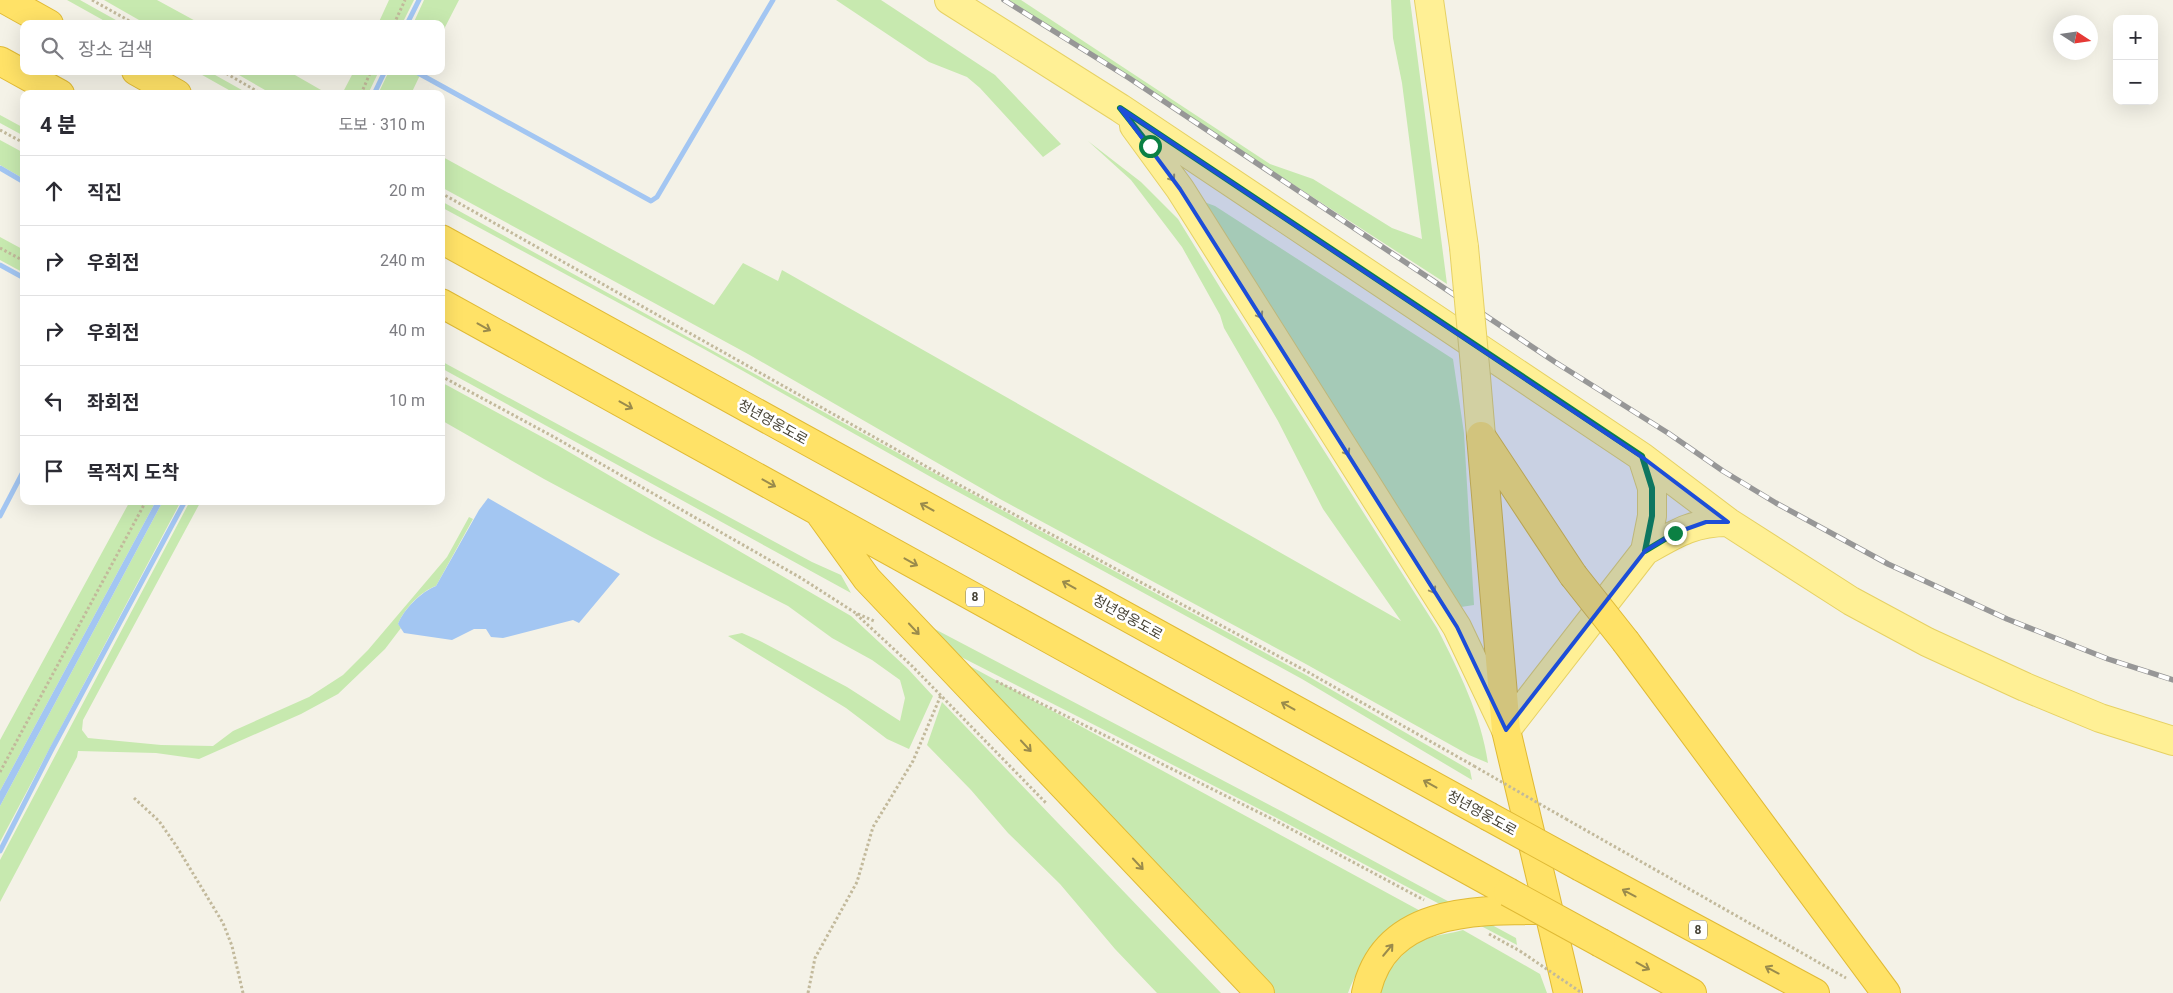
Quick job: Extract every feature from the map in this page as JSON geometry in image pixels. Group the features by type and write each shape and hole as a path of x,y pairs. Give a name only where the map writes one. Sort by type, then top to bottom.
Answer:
{"highway":[{"path":"6,0 42,20"},
{"path":"0,61 20,72"},
{"path":"25,75 53,90"},
{"path":"143,75 169,90"},
{"name":"청년영웅도로","path":"445,242 1582,868 1815,993"},
{"name":"8","path":"445,305 817,510 1510,901 1541,910 1692,993"},
{"path":"1481,436 1506,730 1568,993"},
{"path":"1481,436 1573,574 1626,642 1886,993"},
{"path":"817,510 866,578 1260,993"},
{"path":"1366,993 1378,962 1398,939 1425,922 1452,914 1485,910 1510,901"}],"main road":[{"path":"949,0 1120,108 1642,456 1728,522 1851,601 1927,642 2092,714 2173,742"},
{"path":"1429,0 1464,247 1481,436"},
{"path":"1120,108 1180,189 1457,627 1506,730 1645,551 1675,533 1706,522 1728,522"},
{"path":"1642,456 1652,488 1652,516 1645,551"}],"path":[{"path":"92,0 128,20"},
{"path":"396,20 405,0"},
{"path":"229,75 255,90"},
{"path":"363,90 370,75"},
{"path":"0,130 20,141"},
{"path":"445,196 952,481 1297,667 1853,982"},
{"path":"0,248 20,259"},
{"path":"0,772 144,505"},
{"path":"854,612 941,695 1048,805"},
{"path":"808,993 815,958 857,882 873,827 913,761 941,695"},
{"path":"134,798 159,821 223,923 232,946 243,993"},
{"path":"1520,950 1582,993"}],"highlighted area":[{"path":"1120,108 1642,457 1728,522 1706,522 1675,533 1645,551 1506,730 1457,627 1180,189"}],"green space":[{"path":"67,0 80,0 116,20 103,20"},
{"path":"104,0 157,0 194,20 139,20"},
{"path":"389,0 414,0 404,20 380,20"},
{"path":"424,0 459,0 445,27 445,20 415,20"},
{"path":"836,0 881,0 995,75 1061,144 1043,157 980,88 967,77 929,62"},
{"path":"1008,0 1021,0 1270,164 1313,179 1392,228 1422,239 1402,83 1393,38 1391,0 1410,0 1447,284"},
{"path":"202,75 215,75 242,90 229,90"},
{"path":"239,75 295,75 321,90 265,90"},
{"path":"352,75 377,75 370,90 344,90"},
{"path":"387,75 420,75 413,90 380,90"},
{"path":"0,115 20,126 20,134 0,123"},
{"path":"0,140 20,151 20,177 0,165"},
{"path":"1088,141 1141,182 1178,219 1437,628 1475,711 1488,763 1469,755 1304,663 1000,499 748,354 445,189 445,158 714,305 743,263 778,281 782,270 1401,621 1323,509 1278,421 1224,328 1220,315 1182,247 1131,180"},
{"path":"1199,200 1215,206 1453,359 1464,433 1474,605 1461,607 1446,595"},
{"path":"445,203 956,485 1306,675 1470,770 1472,780 1302,679 938,481 704,349 445,209"},
{"path":"0,237 20,248 20,271 0,260"},
{"path":"445,363 812,562 841,575 851,593 445,370"},
{"path":"445,384 557,445 851,616 908,669 933,696 909,749 887,739 846,708 728,636 742,633 760,641 847,687 900,721 905,698 900,680 872,660 832,638 788,606 652,537 544,479 445,422"},
{"path":"128,505 154,505 0,791 0,740"},
{"path":"161,505 179,505 0,842 0,806"},
{"path":"188,505 199,505 83,720 82,730 88,738 161,745 213,746 233,731 309,697 343,675 368,650 447,557 469,517 473,519 436,586 425,592 404,612 398,624 401,628 385,649 338,694 301,714 199,759 156,753 78,751 77,757 0,902 0,860"},
{"path":"910,616 1283,812 1516,938 1517,945 1275,817 914,633"},
{"path":"946,653 1426,914 1380,947 1370,957 1354,979 1348,993 1270,993"},
{"path":"942,702 1221,993 1157,993 1115,949 1060,884 1008,833 971,790 927,745"},
{"path":"1463,930 1540,974 1547,993 1376,993 1392,967 1414,945 1432,937"}],"water":[{"path":"488,498 620,574 579,623 573,620 503,638 491,637 486,629 474,629 452,640 404,633 398,624 401,618 419,597 436,586 479,510"},
{"path":"154,505 161,505 0,806 0,791"}],"waterway":[{"path":"409,20 419,0"},
{"path":"422,75 651,201 657,197 773,0"},
{"path":"376,90 383,75"},
{"path":"0,168 20,180"},
{"path":"0,265 20,276"},
{"path":"0,516 20,478"},
{"path":"0,851 52,749 183,505"}],"railway":[{"path":"1004,0 1129,78 1555,362 1668,433 1723,471 1776,503 1888,564 2007,619 2108,659 2173,680"}],"route":[{"path":"1150,146 1120,108 1642,456 1652,488 1652,516 1645,551 1675,533"}]}
